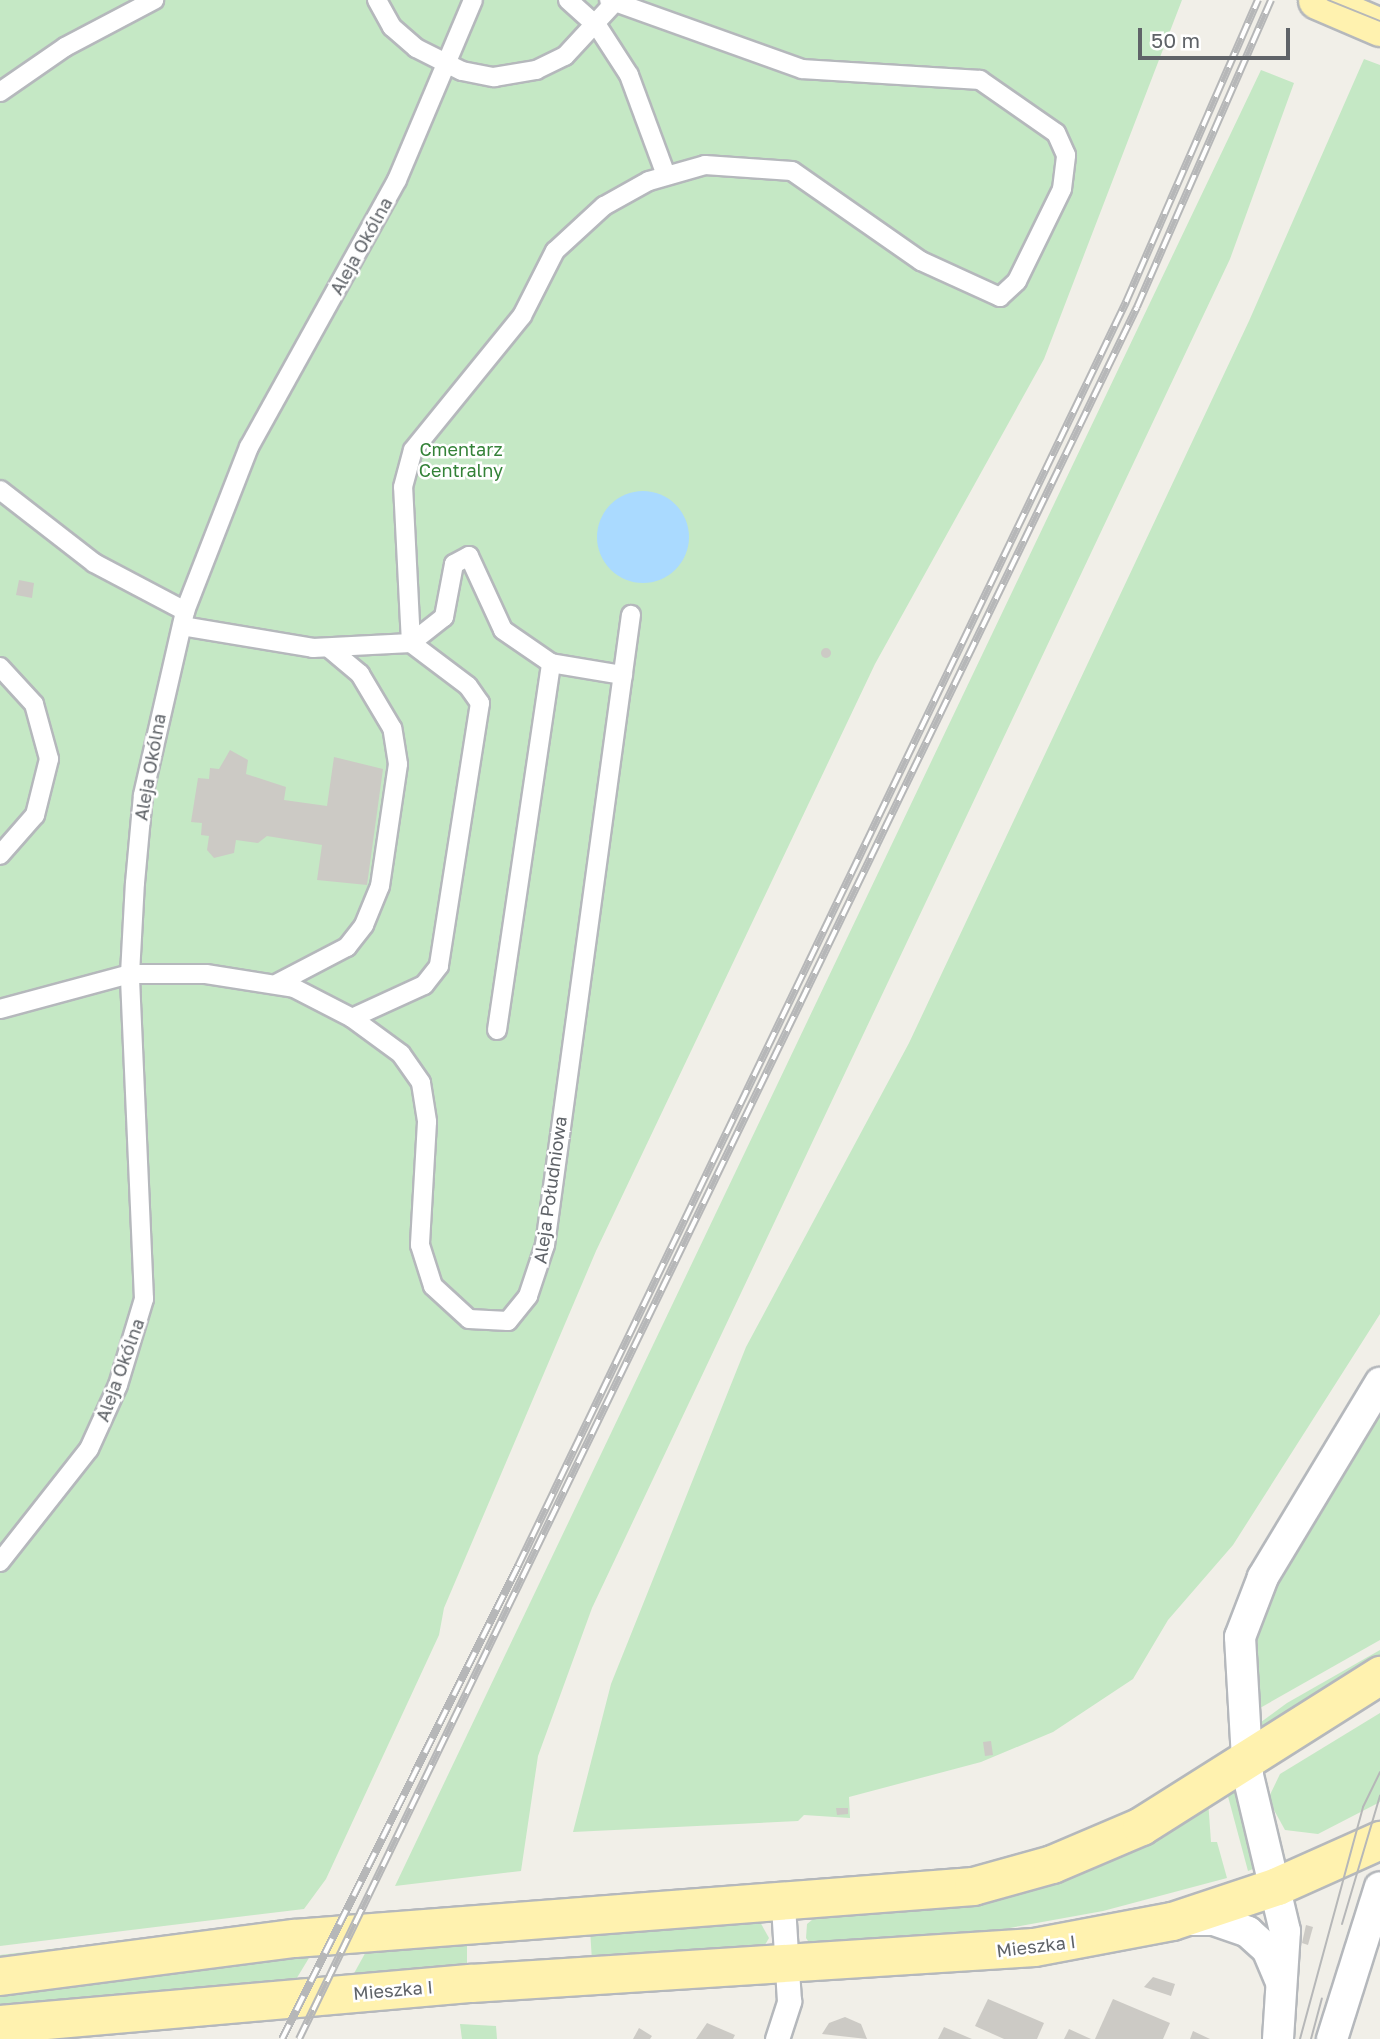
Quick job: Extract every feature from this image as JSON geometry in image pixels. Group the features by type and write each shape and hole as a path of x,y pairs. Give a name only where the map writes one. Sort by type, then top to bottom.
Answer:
{"main road":[{"path":"1317,0 1380,27"},
{"path":"0,1976 469,1923 783,1905 944,1891 1027,1872 1142,1826 1380,1675"},
{"name":"Mieszka I","path":"0,2024 471,1983 787,1965 1034,1947 1172,1921 1278,1886 1380,1840"}],"street":[{"path":"0,92 65,47 154,0"},
{"path":"352,1018 431,980 443,940 480,703 411,643 403,487 413,450 522,316 567,236 615,198 666,175 723,163 792,171 921,261 1000,297 1017,281 1059,198 1066,163 1049,126 980,80 802,69 612,1 598,27 565,56 524,73 494,77 446,64 402,37 377,0"},
{"name":"Aleja Okólna","path":"0,1562 89,1449 141,1314 146,1252 130,974 143,795 183,618 249,447 386,202 473,0"},
{"path":"568,0 598,27 641,100 666,175"},
{"path":"0,490 94,563 183,618 329,648 411,643 444,617 454,564 469,556 479,566 498,624 551,663 623,675 631,615"},
{"path":"278,983 321,964 356,936 376,900 383,866 398,764 393,728 360,674 329,648"},
{"path":"497,1030 551,663"},
{"path":"0,667 38,712 49,759 35,815 0,855"},
{"name":"Aleja Południowa","path":"0,1009 130,974 278,983 352,1018 401,1054 421,1083 427,1122 420,1245 433,1286 468,1319 508,1321 528,1296 545,1245 623,675"},
{"path":"1278,2039 1284,2007 1287,1962 1278,1886 1254,1811 1246,1759 1239,1660 1246,1613 1380,1383"},
{"path":"1332,2039 1380,1888"},
{"path":"777,2039 789,2006 783,1905"},
{"path":"1172,1921 1214,1920 1254,1936 1275,1963 1284,2007"}],"green space":[{"name":"Cmentarz Centralny","path":"0,0 1182,0 1044,359 875,664 596,1251 444,1608 439,1635 326,1879 304,1909 0,1946"},
{"path":"1364,59 1380,65 1380,1314 1233,1545 1168,1620 1133,1679 1053,1732 981,1762 849,1797 850,1818 804,1815 798,1821 573,1832 611,1684 746,1347 909,1043 1249,321"},
{"path":"1261,70 1294,83 1230,259 592,1608 538,1756 521,1871 395,1886"},
{"path":"1380,1397 1380,1640 1253,1712 1259,1604"},
{"path":"1380,1650 1380,1661 1259,1732 1257,1725 1287,1703"},
{"path":"1380,1713 1380,1802 1318,1834 1285,1830 1268,1799 1280,1774"},
{"path":"1236,1784 1258,1867 1248,1871 1226,1789"},
{"path":"1208,1800 1211,1842 1217,1842 1227,1878 1103,1911 938,1941 810,1944 806,1938 807,1924 818,1915 989,1897"},
{"path":"759,1920 769,1938 762,1950 592,1962 590,1928"},
{"path":"262,1924 0,1962 0,1955"},
{"path":"467,1937 467,1968 352,1977 368,1948"},
{"path":"312,1953 295,1981 0,2009 0,1989"},
{"path":"460,2024 496,2026 497,2039 462,2039"}],"water":[{"path":"643,491 660,495 675,505 685,520 689,537 685,554 675,569 660,579 643,583 626,579 611,569 601,554 597,537 601,520 611,505 626,495"}],"building":[{"path":"19,580 34,583 32,598 16,595"},
{"path":"826,648 830,649 830,657 826,658 822,657 821,653 822,649"},
{"path":"230,750 248,760 246,774 286,787 284,800 327,806 334,757 383,769 367,885 317,880 322,845 267,836 258,843 236,840 234,853 214,858 207,850 209,836 201,835 202,823 191,822 198,778 209,779 210,768 219,769"},
{"path":"991,1741 993,1755 985,1756 983,1742"},
{"path":"836,1808 848,1808 848,1814 837,1815"},
{"path":"1306,1925 1313,1927 1308,1945 1302,1943"},
{"path":"1153,1977 1175,1984 1171,1996 1144,1987"},
{"path":"988,1999 1044,2023 1037,2039 1004,2039 975,2026"},
{"path":"1113,1999 1170,2023 1163,2039 1095,2039"},
{"path":"845,2017 861,2024 867,2039 822,2034 829,2023"},
{"path":"707,2023 735,2035 733,2039 696,2039"},
{"path":"944,2027 972,2039 938,2039"},
{"path":"639,2028 652,2036 650,2039 633,2039"},
{"path":"1069,2029 1091,2039 1064,2039"},
{"path":"1193,2031 1210,2039 1190,2039"}],"tram line":[{"path":"1328,0 1380,21"},
{"path":"1300,2039 1363,1807 1380,1772"},
{"path":"1342,1924 1380,1796"},
{"path":"1311,2039 1322,1998"}],"railway":[{"path":"282,2039 518,1566 1126,302 1258,0"},
{"path":"299,2039 1137,307 1271,0"}]}
